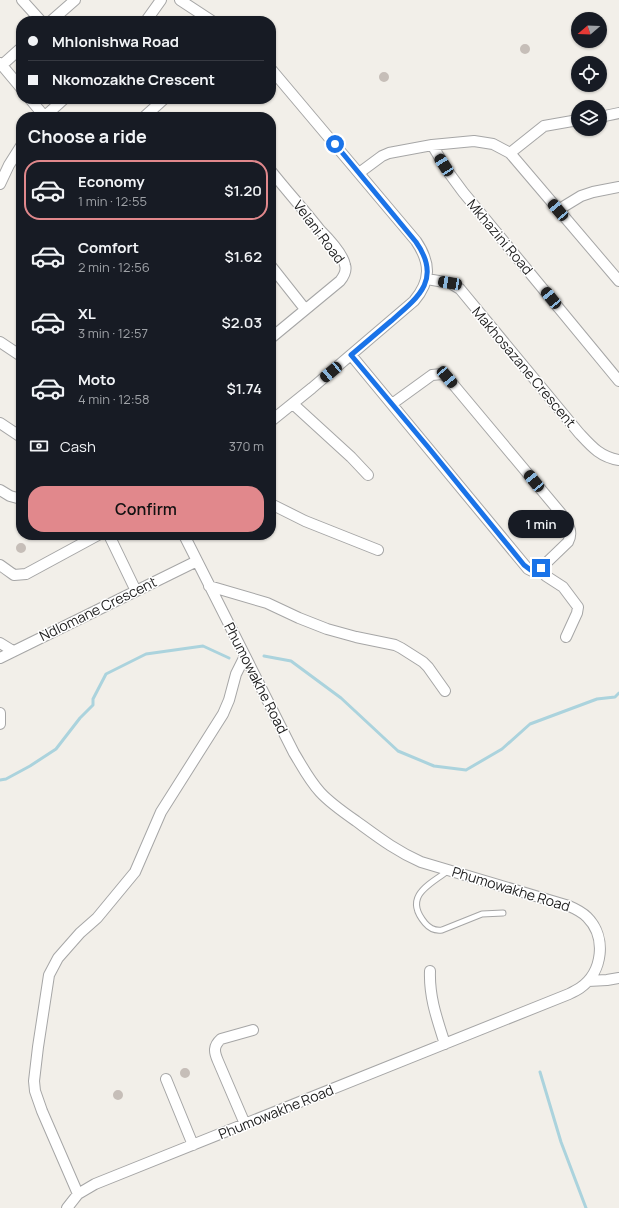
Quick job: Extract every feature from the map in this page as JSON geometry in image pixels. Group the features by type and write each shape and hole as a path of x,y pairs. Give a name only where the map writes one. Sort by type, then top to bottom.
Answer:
{"street":[{"path":"22,0 36,16"},
{"path":"57,16 75,0"},
{"path":"150,16 161,0"},
{"path":"180,0 204,16"},
{"path":"16,52 1,64 16,82"},
{"path":"276,75 422,250 427,268 424,287 414,301 276,417"},
{"path":"34,104 41,112"},
{"path":"50,112 59,104"},
{"path":"150,112 158,104"},
{"path":"607,116 619,113"},
{"path":"510,153 544,126 571,121"},
{"path":"359,173 382,156 389,153 432,145 474,140 493,144 510,153 617,276"},
{"name":"Mkhazini Road","path":"432,145 449,173 463,192 619,381"},
{"path":"0,184 16,154"},
{"name":"Velani Road","path":"276,177 329,240 345,262 346,272 340,281 276,334"},
{"path":"558,210 581,196 619,187"},
{"path":"276,272 305,310"},
{"name":"Makhosazane Crescent","path":"426,279 450,283 460,289 594,450 609,458 619,460"},
{"path":"0,342 16,353"},
{"path":"351,355 524,565 532,571 541,568 568,542 570,536 568,524 564,517 447,377 442,374 432,375 392,404"},
{"path":"292,404 351,456 368,475"},
{"path":"0,423 16,433"},
{"path":"0,490 16,498"},
{"path":"276,506 305,521 378,550"},
{"path":"0,565 14,575 26,574 89,540"},
{"path":"111,540 136,590"},
{"name":"Phumowakhe Road","path":"67,1208 78,1194 95,1184 569,994 580,988 588,980 598,963 600,945 599,936 588,918 581,911 569,906 421,862 388,845 340,809 319,791 294,753 186,540"},
{"name":"Ndlomane Crescent","path":"0,658 197,561"},
{"path":"541,568 546,576 563,587 578,607 577,613 566,637"},
{"path":"209,586 267,603 326,629 401,648 423,662 428,667 445,692"},
{"path":"0,643 13,652"},
{"path":"78,1194 42,1111 35,1091 34,1081 38,1047 50,975 58,958 80,933 97,918 135,872 161,812 223,714 229,700 236,674 245,656"},
{"path":"0,713 0,724"},
{"path":"430,971 430,985 433,1004 445,1044"},
{"path":"588,980 607,980 619,978"},
{"path":"245,1124 215,1051 217,1043 221,1039 253,1030"},
{"path":"166,1079 193,1145"}],"lane":[{"path":"449,870 422,891 416,901 418,913 427,925 437,931 482,914 503,913"}],"building":[{"path":"523,44 527,44 529,45 529,53 523,54 520,51 520,47"},
{"path":"382,72 386,72 388,73 388,81 382,82 379,79 379,75"},
{"path":"19,543 23,543 25,544 25,552 19,553 16,550 16,546"},
{"path":"183,1068 187,1068 189,1069 189,1077 183,1078 180,1075 180,1071"},
{"path":"116,1090 120,1090 122,1091 122,1099 116,1100 113,1097 113,1093"}],"waterway":[{"path":"0,780 6,779 30,766 56,749 80,718 93,705 93,699 106,674 146,654 203,646 229,658"},
{"path":"264,656 291,661 341,698 398,751 434,766 466,770 502,749 530,724 597,699 615,697 619,693"},
{"path":"540,1072 561,1142 586,1208"}],"route":[{"path":"335,144 422,250 427,268 424,287 420,295 351,355 524,565 532,571 541,568"}]}
